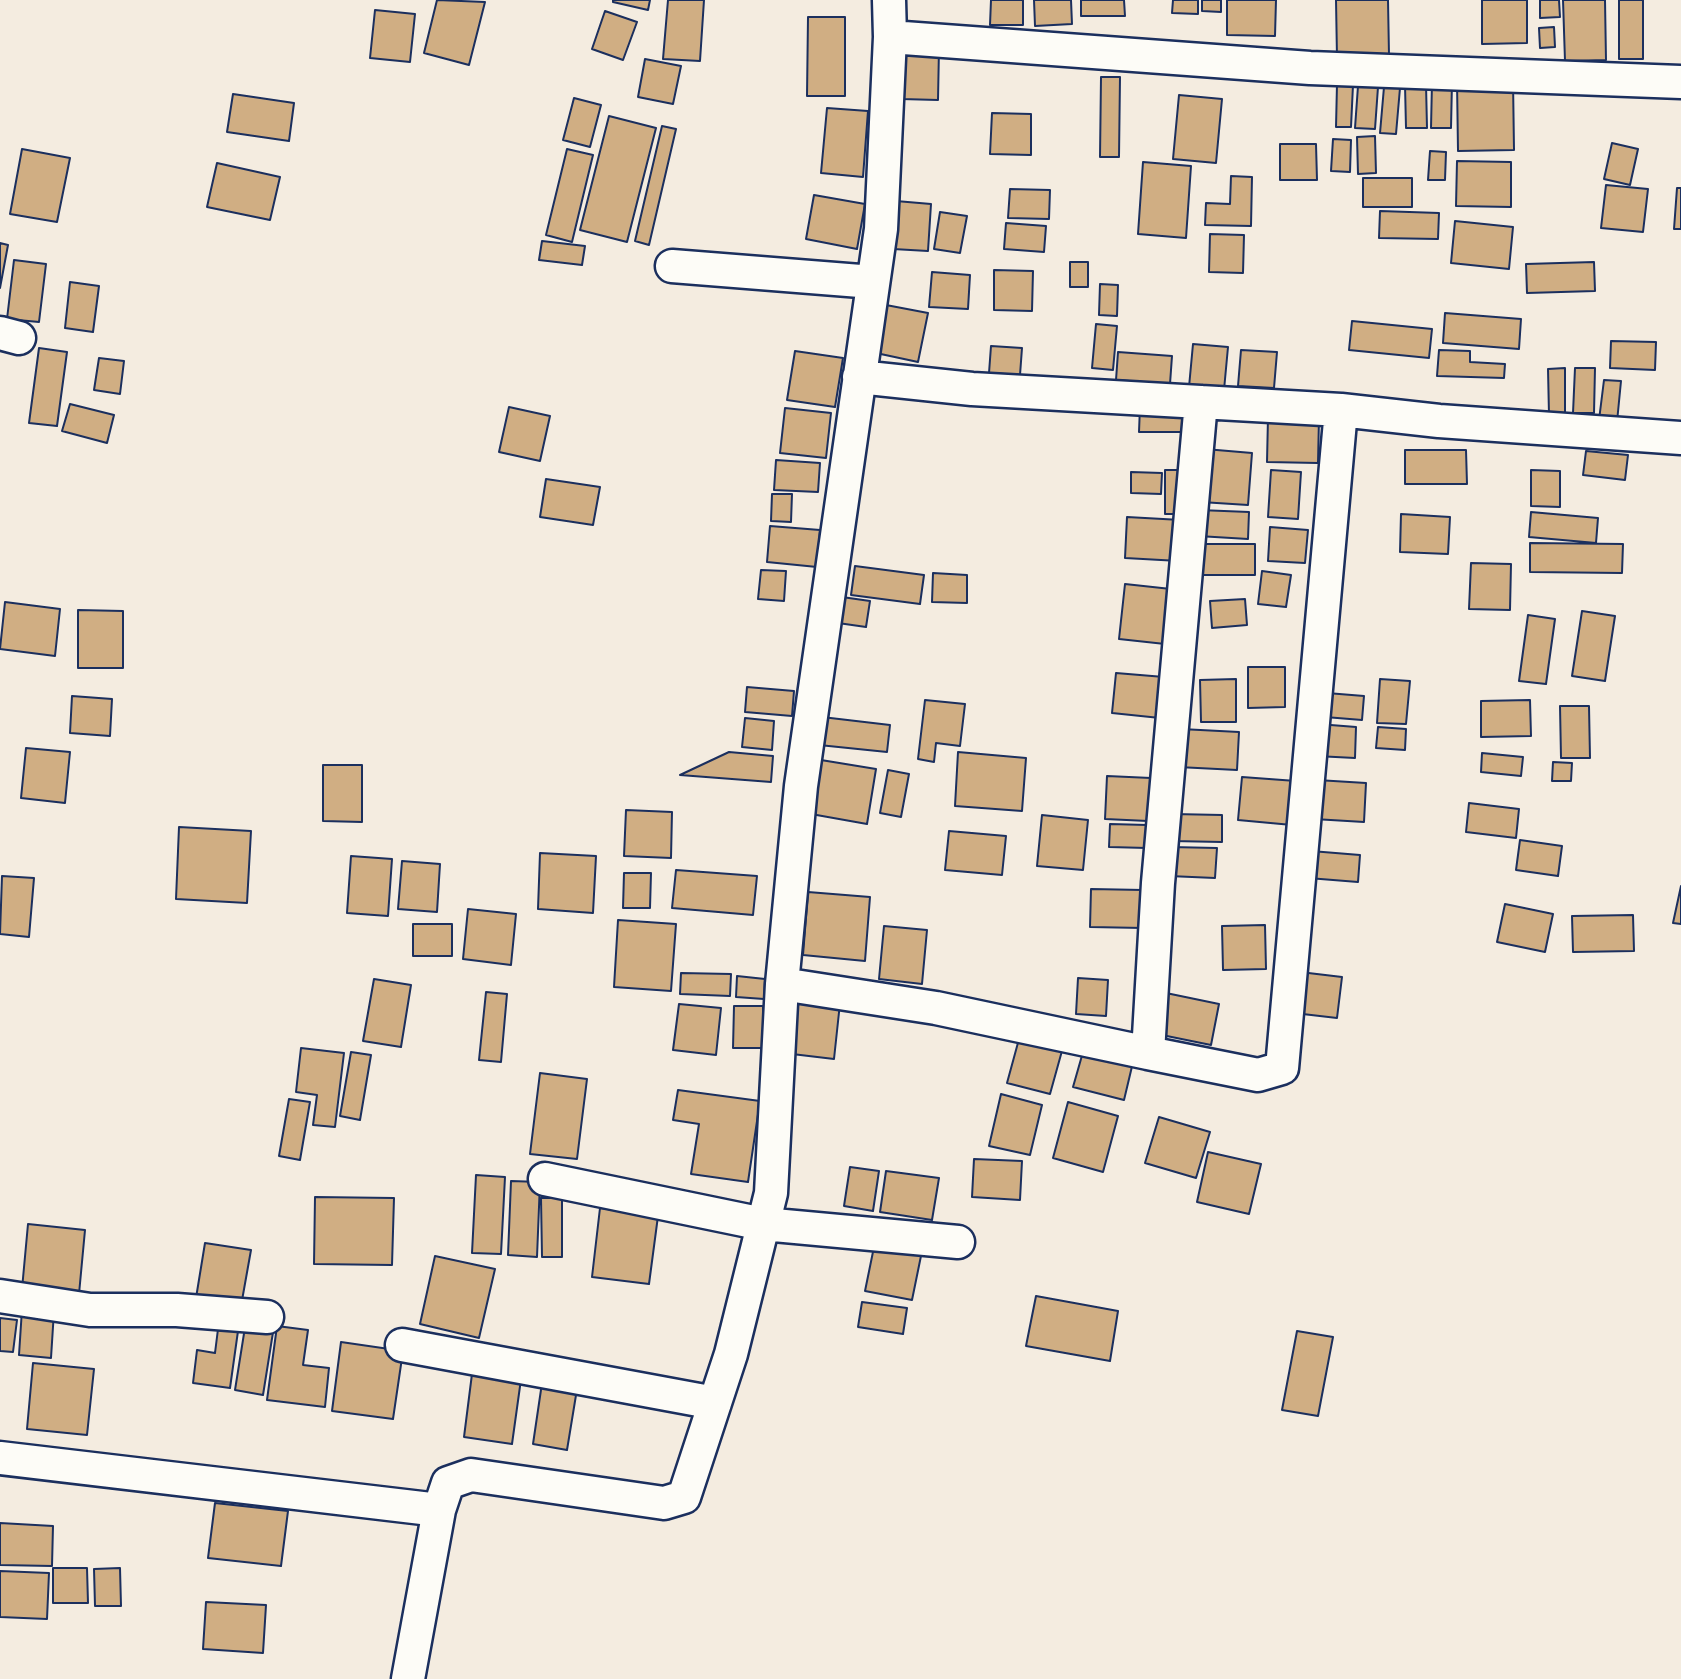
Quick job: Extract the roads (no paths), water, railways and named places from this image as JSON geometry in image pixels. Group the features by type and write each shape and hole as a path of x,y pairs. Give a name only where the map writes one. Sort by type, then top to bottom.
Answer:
{"street":[{"path":"408,1679 439,1510 448,1483 471,1475 664,1503 684,1497 731,1354 771,1193 782,984 801,786 881,229 890,37 888,0"},
{"path":"890,37 1310,68 1681,82"},
{"path":"672,265 873,282"},
{"path":"859,377 972,389 1341,410 1439,421 1681,438"},
{"path":"1148,1053 1158,883 1201,402"},
{"path":"782,984 936,1008 1258,1074 1282,1068 1341,410"},
{"path":"545,1179 763,1224 958,1242"},
{"path":"0,1296 90,1310 177,1310 267,1317"},
{"path":"401,1345 715,1403"},
{"path":"0,1458 439,1510"}]}
